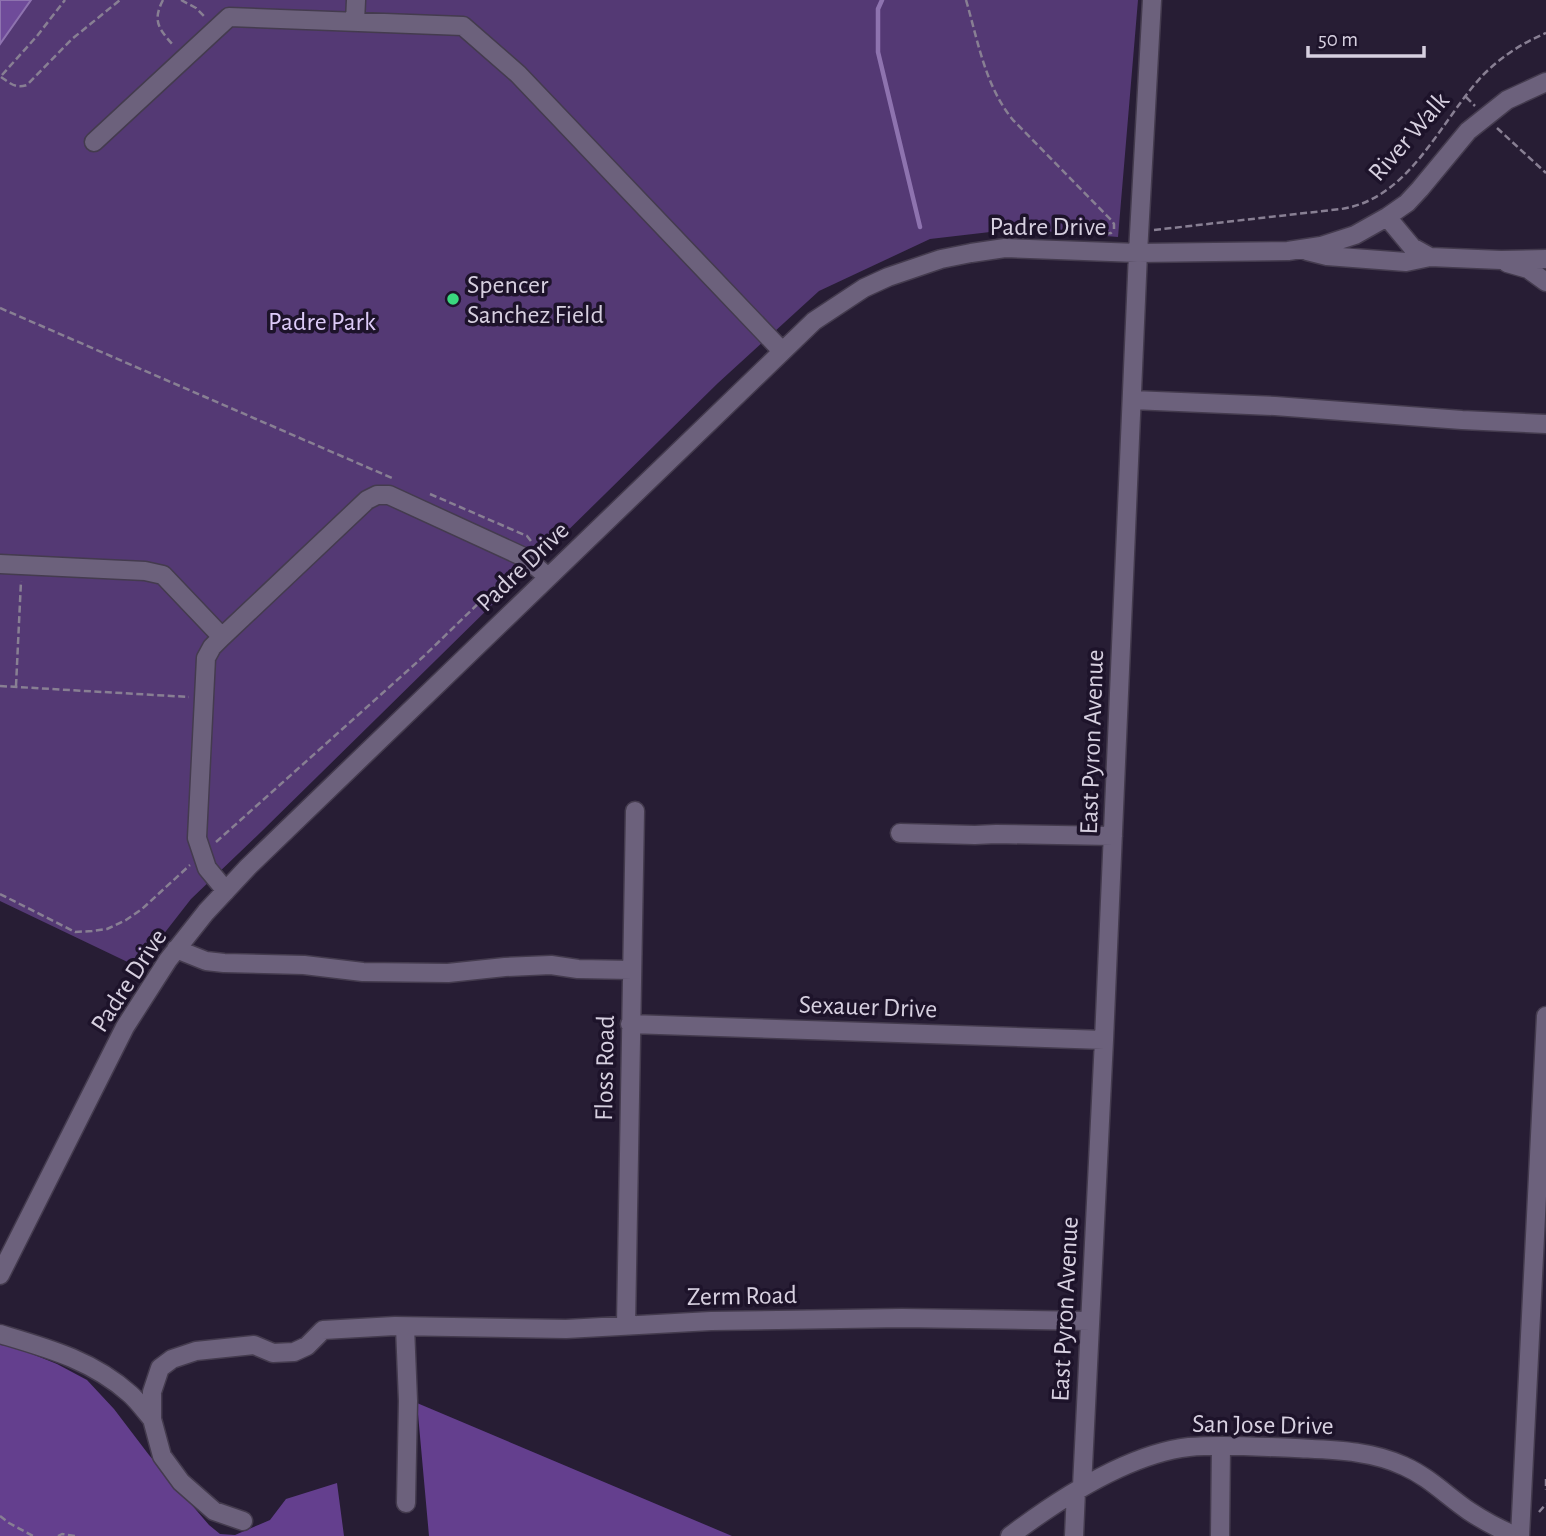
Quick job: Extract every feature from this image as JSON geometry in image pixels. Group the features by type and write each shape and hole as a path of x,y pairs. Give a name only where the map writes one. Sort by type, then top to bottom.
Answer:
{"street":[{"path":"355,22 356,0"},
{"name":"East Pyron Avenue","path":"1074,1536 1090,1321 1152,0"},
{"path":"94,142 229,17 463,26 518,74 782,351"},
{"name":"Padre Drive","path":"0,1276 125,1027 176,949 248,867 814,321 864,288 888,277 941,259 971,253 1005,248 1138,254 1304,250 1321,246 1355,234 1407,203 1468,131 1507,100 1546,82"},
{"path":"1387,217 1412,247 1430,257"},
{"name":"Padre Drive","path":"1304,250 1327,257 1406,262 1430,257 1501,260 1546,258"},
{"name":"Padre Drive","path":"1501,260 1528,270 1546,282"},
{"path":"1132,400 1275,406 1546,424"},
{"path":"226,891 207,869 197,838 206,658 222,637 367,500 377,495 389,495 526,558 548,577"},
{"path":"0,564 145,571 163,576 222,637"},
{"name":"Floss Road","path":"626,1325 635,811"},
{"path":"900,833 1113,836"},
{"path":"176,949 206,961 304,965 363,972 448,973 551,965 578,969 632,970"},
{"path":"1518,1536 1546,1016"},
{"name":"Sexauer Drive","path":"630,1024 1104,1040"},
{"name":"Zerm Road","path":"152,1419 152,1392 160,1368 172,1359 196,1351 254,1345 273,1353 294,1352 307,1346 324,1330 400,1326 566,1329 710,1321 902,1318 1090,1321"},
{"path":"400,1326 408,1401 406,1503"},
{"path":"0,1334 57,1350 96,1369 130,1394 152,1419 162,1456 181,1482 214,1511 243,1521"},
{"path":"1220,1536 1221,1446"},
{"name":"San Jose Drive","path":"1010,1536 1079,1489 1120,1468 1166,1451 1221,1446 1341,1450 1386,1459 1424,1476 1476,1516 1518,1536"}],"path":[{"path":"65,0 1,77 19,88 27,85 72,39 120,0"},
{"path":"163,0 158,12 159,27 185,58"},
{"path":"181,0 199,11 215,30"},
{"path":"966,0 988,75 1004,110 1112,221 1114,230"},
{"name":"River Walk","path":"1150,231 1341,209 1373,200 1389,190 1412,167 1485,73 1503,57 1546,33"},
{"path":"1466,97 1478,109"},
{"path":"1493,125 1546,173"},
{"path":"16,687 22,564"},
{"path":"0,685 204,698"},
{"path":"0,894 75,932 107,929"},
{"path":"1546,1479 1546,1490"},
{"path":"0,1516 33,1536"},
{"path":"58,1536 75,1536"}],"green space":[{"name":"Padre Park","path":"0,0 1138,0 1118,237 1016,229 930,239 819,291 718,383 191,899 138,967 0,901"}],"shaded area":[{"path":"0,0 31,0 0,44"},
{"path":"0,1341 57,1364 87,1380 209,1525 220,1534 235,1535 270,1520 286,1499 337,1483 344,1536 0,1536"},
{"path":"417,1403 732,1536 429,1536"}],"waterway":[{"path":"882,0 878,9 878,52 920,227"}],"place":[{"name":"Spencer Sanchez Field","path":"453,299"}]}
